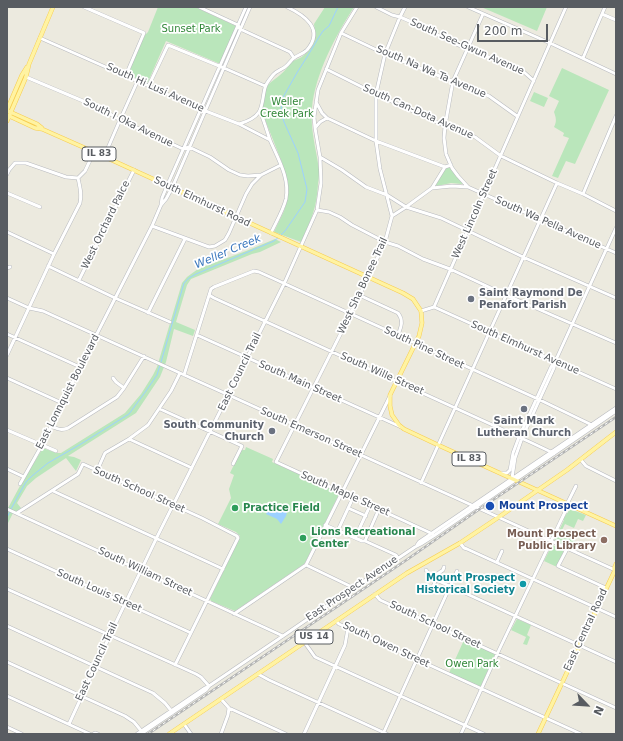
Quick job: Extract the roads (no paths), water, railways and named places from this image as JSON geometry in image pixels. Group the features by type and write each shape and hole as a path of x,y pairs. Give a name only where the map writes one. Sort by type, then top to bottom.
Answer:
{"main road":[{"path":"7,121 8,113 22,75 29,64 53,7"},
{"path":"8,113 26,77 29,64"},
{"name":"South Elmhurst Road","path":"8,113 35,128 42,129 94,152 406,294 413,299 421,311"},
{"path":"390,395 416,344 422,327 421,311"},
{"name":"South Main Street","path":"390,395 392,415 404,429 616,526"},
{"name":"US 14","path":"169,734 375,594 498,517 581,460 615,433"},
{"name":"East Central Road","path":"538,734 606,588 615,572 614,569 616,564"}],"street":[{"path":"84,7 144,33 126,75"},
{"path":"199,7 238,25 240,29 290,52 294,58"},
{"path":"161,205 167,186 246,7"},
{"path":"161,205 172,188 250,7"},
{"path":"272,234 283,208 287,182 260,111 265,86 275,73 286,66 294,58 308,50 313,39 312,27 306,19 286,7"},
{"name":"East Council Trail","path":"68,724 157,538 284,284 318,210 321,183 320,157 314,117 318,90 341,33 357,7"},
{"name":"South See-Gwun Avenue","path":"376,7 421,26 467,49 518,68 534,80"},
{"name":"West Sha Bonee Trail","path":"276,462 351,314 385,242 392,216 380,169 376,141 376,94 385,54 405,7"},
{"path":"468,7 584,58 616,74"},
{"name":"West Lincoln Street","path":"434,307 566,7"},
{"path":"584,58 605,7"},
{"path":"468,187 458,176 446,154 444,138 445,126 453,81 483,14"},
{"path":"602,14 616,20"},
{"name":"South Na Wa Ta Avenue","path":"341,33 385,54 489,96 517,116"},
{"name":"South Hi Lusi Avenue","path":"40,38 238,124 270,140"},
{"path":"149,85 168,45 265,86"},
{"name":"South Can-Dota Avenue","path":"326,69 445,126 475,138 501,156 615,210"},
{"name":"South I Oka Avenue","path":"26,77 102,109 120,120 183,149 189,147"},
{"path":"104,157 138,80"},
{"path":"316,102 322,113 327,118 376,141 445,166 451,165"},
{"path":"238,124 246,122 260,111"},
{"path":"582,194 616,116"},
{"path":"315,128 320,122 327,118"},
{"path":"189,147 210,157 240,175 261,175"},
{"path":"7,174 15,163 26,163 66,177 78,178 86,171 94,152"},
{"path":"320,157 366,187 387,195 406,207 441,218 523,257 616,298"},
{"path":"152,226 209,247 215,246 225,240 252,184 261,175 281,165"},
{"path":"392,216 432,188 445,166"},
{"name":"West Orchard Palce","path":"79,280 134,170"},
{"path":"250,176 252,178 252,184"},
{"path":"7,355 48,266 80,203 82,196 78,178"},
{"path":"421,483 557,183"},
{"name":"South Wa Pella Avenue","path":"432,188 452,186 468,187 616,254"},
{"path":"7,193 40,207"},
{"path":"615,210 616,204"},
{"name":"East Lonnquist Boulevard","path":"20,484 42,445 152,226 161,205"},
{"path":"318,210 340,216 385,242 398,246 423,259 450,269 616,343"},
{"path":"499,472 506,473 510,471 513,453 554,368 555,362 616,228"},
{"path":"7,232 54,254"},
{"path":"148,313 185,238"},
{"path":"48,266 170,322"},
{"name":"South Pine Street","path":"209,295 211,289 214,287 254,271 259,272 593,425"},
{"path":"184,375 209,295"},
{"name":"South Wille Street","path":"209,295 552,453"},
{"path":"359,295 398,313 402,322 398,335"},
{"name":"South Emerson Street","path":"7,298 29,308 43,311 144,356 498,517 615,572"},
{"path":"421,311 434,307"},
{"name":"South Elmhurst Avenue","path":"434,307 616,389"},
{"path":"7,334 80,367"},
{"name":"South Main Street","path":"197,335 404,429"},
{"path":"51,426 59,430 64,430 117,397 144,356"},
{"path":"97,471 105,453 129,439 148,425 160,409 180,373"},
{"path":"7,378 62,403"},
{"path":"113,378 124,388"},
{"path":"234,614 306,565 390,395"},
{"path":"513,479 616,408"},
{"path":"160,409 242,446 233,464"},
{"path":"593,425 616,411"},
{"path":"7,430 56,451"},
{"path":"513,479 515,458 521,438"},
{"path":"129,439 192,468"},
{"path":"513,479 552,453"},
{"path":"581,460 586,466 616,481"},
{"name":"South Maple Street","path":"276,462 434,534"},
{"name":"South School Street","path":"53,490 78,474 83,464 216,525 237,536 238,538 223,568"},
{"path":"7,469 24,477"},
{"path":"513,470 520,474"},
{"name":"East Prospect Avenue","path":"136,734 142,732 206,690 209,686 415,546 421,544 513,479"},
{"path":"461,734 515,616 569,505 576,486"},
{"path":"17,513 53,490 223,568 175,665"},
{"path":"338,530 351,502"},
{"path":"348,508 366,516"},
{"name":"South William Street","path":"7,509 283,636"},
{"path":"365,541 379,509"},
{"path":"355,538 368,510"},
{"path":"325,525 396,555 398,558"},
{"path":"460,542 464,548 616,617"},
{"name":"South Louis Street","path":"7,549 191,633"},
{"path":"567,549 558,566 606,588"},
{"path":"497,562 502,551"},
{"path":"306,565 354,588"},
{"path":"420,588 429,590 433,587 436,580 436,575 443,570 444,567"},
{"path":"426,570 431,577 436,580 616,662"},
{"path":"258,674 385,734 457,571"},
{"path":"7,589 201,677 209,686"},
{"name":"South School Street","path":"375,594 380,600 616,708"},
{"name":"South Owen Street","path":"336,621 339,624 417,660 581,734"},
{"path":"7,626 153,693 165,703 172,712"},
{"path":"304,734 346,642 348,628"},
{"path":"305,643 315,657 484,734"},
{"path":"7,662 131,719 142,732"},
{"path":"7,696 90,734"},
{"path":"221,699 229,708 286,734"},
{"path":"221,734 229,708"},
{"path":"184,724 191,734"},
{"path":"7,727 22,734"},
{"path":"93,734 98,734"}],"water":[{"path":"270,507 287,512 281,524 277,519 266,514"}],"waterway":[{"name":"Weller Creek","path":"281,235 305,202 307,189 298,153 284,122 281,111 282,99 319,37 329,26 338,7"},
{"name":"Weller Creek","path":"161,362 184,283 196,274 274,241 279,237"},
{"name":"Weller Creek","path":"11,509 26,482 48,463 129,414 157,375 160,365"},
{"name":"Weller Creek","path":"7,517 10,512"}],"railway":[{"path":"148,734 616,417"}],"place":[{"name":"Saint Raymond De Penafort Parish","path":"471,299"},
{"name":"Saint Mark Lutheran Church","path":"524,409"},
{"name":"South Community Church","path":"272,431"},
{"name":"Mount Prospect","path":"490,506"},
{"name":"Practice Field","path":"235,508"},
{"name":"Lions Recreational Center","path":"303,538"},
{"name":"Mount Prospect Public Library","path":"604,540"},
{"name":"Mount Prospect Historical Society","path":"523,584"}],"park label":[{"name":"Sunset Park","path":"191,29"},
{"name":"Weller Creek Park","path":"287,108"},
{"name":"Owen Park","path":"472,664"}]}
